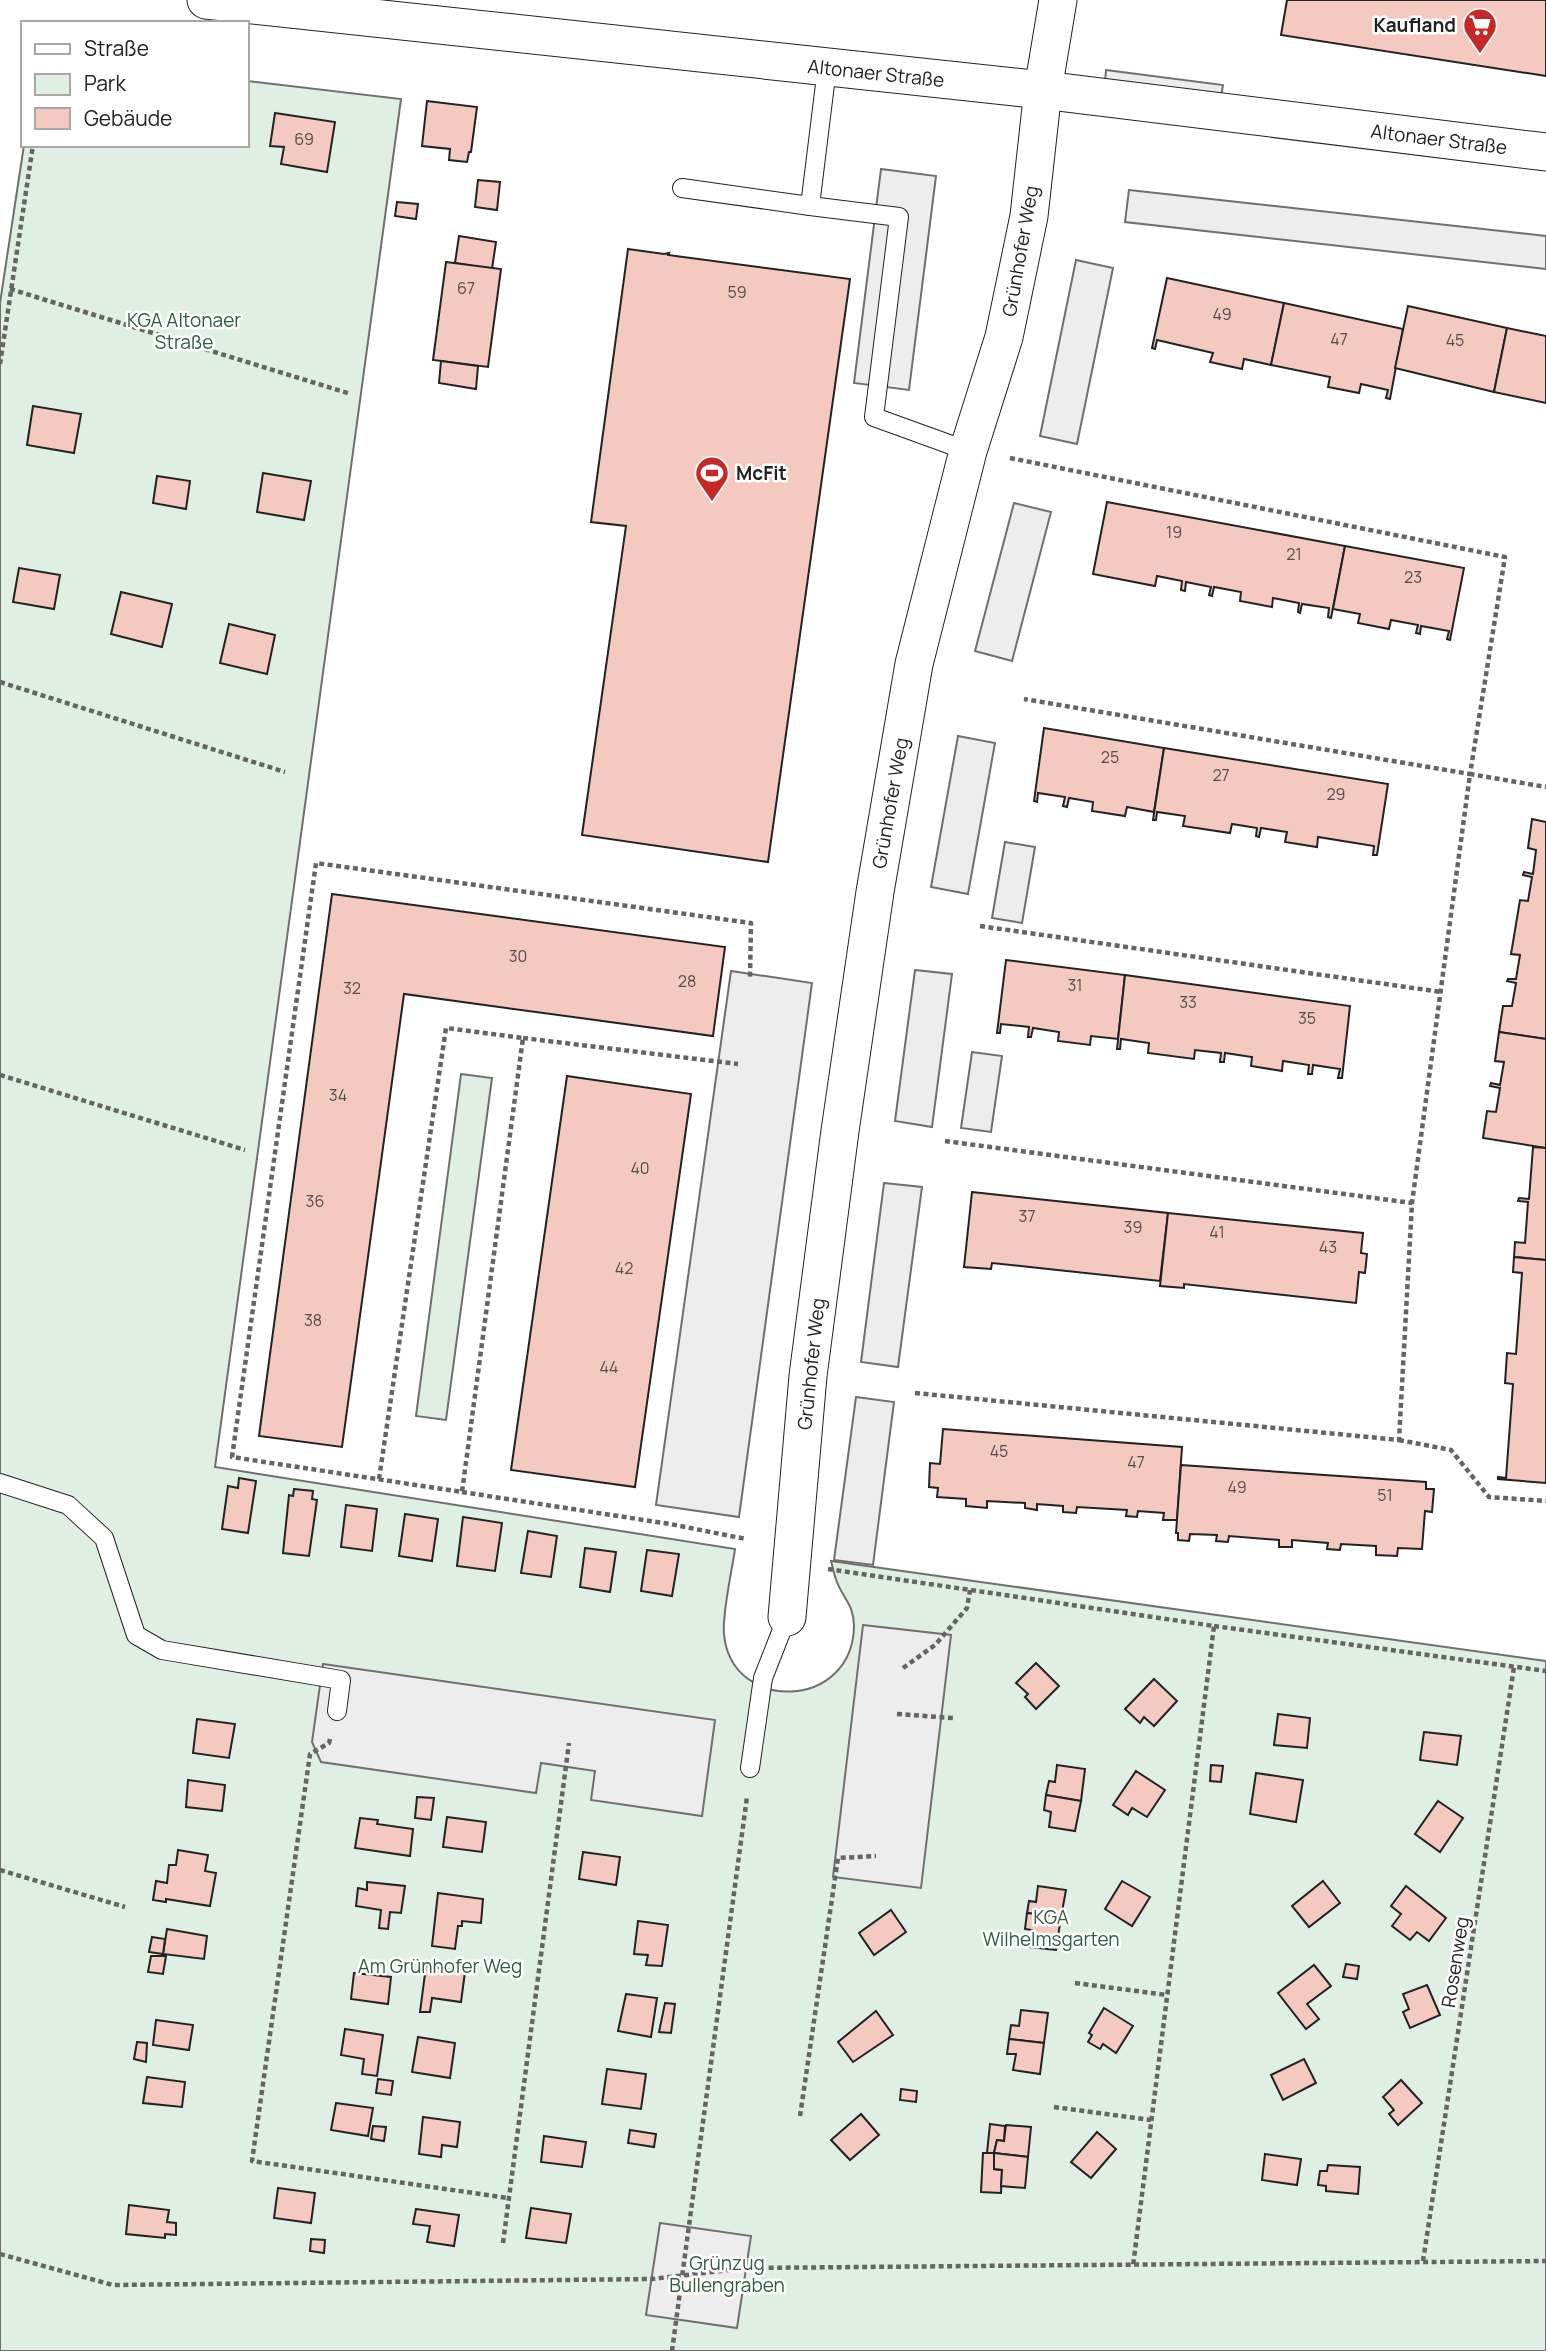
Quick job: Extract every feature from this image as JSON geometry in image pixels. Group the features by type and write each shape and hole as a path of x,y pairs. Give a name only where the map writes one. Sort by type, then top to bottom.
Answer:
{"street":[{"name":"Altonaer Straße","path":"206,0 1043,90 1546,152"},
{"name":"Grünhofer Weg","path":"787,1617 808,1376 875,892 914,664 968,451 1004,337 1029,216 1043,90 1058,0"}],"lane":[{"path":"810,206 827,68"},
{"path":"682,188 899,217 874,417 968,451"},
{"path":"0,1483 68,1505 104,1538 136,1635 162,1650 341,1680 337,1711"},
{"path":"750,1768 763,1678 787,1617"}],"path":[{"path":"0,364 33,147"},
{"path":"10,289 351,394"},
{"path":"1010,458 1506,557 1470,774 1412,1203 1399,1440"},
{"path":"0,682 285,772"},
{"path":"1024,699 1546,787"},
{"path":"746,1539 670,1524 232,1457 316,863 751,923 750,978"},
{"path":"979,926 1441,992"},
{"path":"379,1479 446,1028 738,1064"},
{"path":"462,1492 523,1038"},
{"path":"0,1075 245,1150"},
{"path":"945,1141 1412,1203"},
{"path":"915,1393 1399,1440 1451,1450 1489,1497 1546,1501"},
{"path":"824,1568 1214,1626 1546,1671"},
{"path":"903,1668 935,1645 967,1608 970,1590"},
{"path":"1133,2266 1214,1626"},
{"name":"Rosenweg","path":"1423,2261 1514,1667"},
{"path":"337,1711 329,1743 310,1754 252,2161 508,2198"},
{"path":"897,1714 953,1718"},
{"path":"503,2243 569,1743"},
{"path":"672,2351 750,1768"},
{"path":"800,2116 838,1858 876,1856"},
{"path":"0,1870 125,1907"},
{"path":"1075,1983 1167,1995"},
{"path":"1054,2107 1151,2120"},
{"path":"0,2254 113,2286 652,2279 746,2268 1546,2261"}],"green space":[{"path":"248,81 401,99 215,1467 735,1549 724,1634 732,1660 747,1678 768,1689 791,1692 814,1687 834,1674 848,1654 854,1619 839,1588 831,1561 1546,1661 1546,2351 0,2351 0,303 24,147 248,147"},
{"path":"461,1074 492,1078 446,1420 416,1416"}],"shaded area":[{"path":"1106,70 1223,85 1221,97 1105,82"},
{"path":"881,169 936,176 909,390 854,383"},
{"path":"1129,190 1546,236 1546,269 1125,222"},
{"path":"1076,260 1113,268 1077,444 1040,436"},
{"path":"1014,503 1051,512 1012,661 975,651"},
{"path":"958,736 995,743 968,894 931,887"},
{"path":"1005,842 1035,847 1022,923 992,918"},
{"path":"915,970 952,974 932,1127 895,1121"},
{"path":"731,971 812,983 739,1517 656,1505"},
{"path":"972,1052 1002,1056 991,1132 961,1128"},
{"path":"884,1183 922,1187 898,1367 861,1362"},
{"path":"856,1397 894,1402 873,1565 834,1560"},
{"path":"863,1625 951,1635 921,1888 833,1877"},
{"path":"323,1664 715,1720 702,1816 591,1800 595,1771 541,1763 536,1793 321,1762 312,1742"},
{"path":"660,2223 751,2236 737,2328 646,2315"}],"building":[{"name":"Kaufland","path":"1287,0 1546,0 1546,76 1281,35"},
{"path":"427,101 477,107 471,152 467,162 449,160 450,149 422,146"},
{"path":"275,113 335,122 327,172 281,164 284,147 270,146"},
{"path":"478,180 500,182 497,210 475,207"},
{"path":"397,202 418,204 416,219 395,216"},
{"path":"459,236 496,242 492,269 455,263"},
{"path":"628,249 850,279 768,862 582,835 626,526 591,522"},
{"path":"446,262 501,269 488,367 433,360"},
{"path":"1167,278 1284,303 1271,365 1244,359 1242,369 1210,362 1213,353 1157,340 1155,349 1152,348"},
{"path":"1284,303 1403,329 1390,399 1386,398 1388,390 1361,384 1359,393 1328,387 1330,377 1271,365"},
{"path":"1408,306 1507,328 1494,392 1395,368"},
{"path":"1507,328 1546,336 1546,403 1494,392"},
{"path":"441,361 478,366 476,389 439,383"},
{"path":"33,406 81,414 74,453 27,445"},
{"path":"263,473 311,481 304,520 257,512"},
{"path":"157,476 190,481 186,509 153,503"},
{"path":"1107,502 1345,546 1331,618 1328,617 1329,608 1302,604 1300,613 1299,603 1273,598 1272,607 1240,601 1241,592 1214,587 1212,596 1209,595 1211,587 1186,582 1185,591 1181,590 1182,581 1157,576 1155,586 1093,574"},
{"path":"1345,546 1464,568 1450,640 1447,639 1449,631 1421,626 1420,634 1416,633 1418,625 1391,620 1389,629 1358,623 1360,614 1333,609"},
{"path":"19,568 60,575 54,609 13,602"},
{"path":"121,592 172,604 162,647 111,634"},
{"path":"229,624 275,635 267,674 220,663"},
{"path":"1044,728 1164,748 1154,812 1127,807 1125,816 1092,811 1093,802 1069,798 1067,807 1063,806 1065,797 1038,793 1037,802 1034,801"},
{"path":"1164,748 1388,784 1377,855 1373,855 1374,846 1318,837 1317,847 1285,842 1287,832 1261,828 1259,837 1256,836 1257,828 1232,824 1230,833 1183,826 1185,816 1157,812 1156,820 1153,820"},
{"path":"1532,819 1546,822 1546,1039 1499,1032 1503,1006 1512,1006 1516,983 1507,981 1516,979 1520,955 1511,954 1520,900 1528,901 1532,877 1523,875 1524,872 1533,874 1536,850 1528,848"},
{"path":"332,894 725,947 713,1036 404,994 342,1447 259,1436"},
{"path":"1006,960 1125,975 1118,1039 1091,1036 1090,1045 1058,1041 1059,1032 1033,1028 1031,1037 1028,1037 1029,1027 1001,1024 1000,1033 997,1033"},
{"path":"1125,975 1350,1006 1342,1078 1338,1078 1340,1069 1313,1065 1312,1074 1308,1074 1309,1065 1283,1061 1282,1071 1251,1066 1252,1057 1225,1053 1224,1062 1220,1062 1221,1053 1195,1050 1194,1059 1148,1053 1149,1043 1121,1039 1120,1049 1117,1049"},
{"path":"1499,1032 1546,1039 1546,1148 1483,1138 1487,1111 1496,1112 1500,1088 1490,1086 1491,1083 1500,1085 1504,1062 1495,1061"},
{"path":"567,1076 691,1094 635,1487 511,1470"},
{"path":"1533,1147 1546,1148 1546,1260 1514,1257 1515,1242 1525,1243 1528,1202 1518,1201 1519,1198 1529,1199"},
{"path":"972,1192 1168,1213 1160,1281 992,1263 991,1269 964,1267"},
{"path":"1168,1213 1363,1233 1361,1253 1367,1254 1365,1273 1359,1272 1356,1303 1184,1284 1184,1288 1160,1286"},
{"path":"1514,1257 1546,1260 1546,1483 1498,1479 1506,1478 1513,1384 1505,1383 1507,1353 1516,1354 1522,1273 1513,1272"},
{"path":"943,1429 1182,1447 1177,1520 1163,1520 1164,1513 1138,1511 1137,1517 1126,1516 1127,1510 1077,1507 1076,1513 1063,1512 1063,1506 1037,1504 1037,1510 1025,1508 1025,1503 987,1501 987,1508 966,1506 966,1499 937,1497 938,1488 929,1487 930,1463 940,1464"},
{"path":"1181,1465 1426,1482 1426,1489 1434,1489 1432,1512 1425,1511 1422,1549 1398,1548 1397,1556 1376,1555 1376,1546 1341,1544 1340,1550 1327,1549 1328,1543 1292,1540 1292,1547 1279,1547 1279,1540 1229,1536 1228,1542 1216,1541 1217,1535 1190,1534 1189,1541 1178,1540 1176,1533"},
{"path":"239,1478 256,1481 248,1533 222,1529 228,1486 238,1488"},
{"path":"294,1489 313,1491 312,1499 317,1500 309,1556 283,1553 289,1495 293,1496"},
{"path":"346,1505 377,1509 372,1551 341,1547"},
{"path":"405,1514 438,1519 432,1561 399,1556"},
{"path":"463,1517 502,1523 495,1571 457,1566"},
{"path":"528,1531 557,1536 551,1577 521,1573"},
{"path":"585,1548 616,1552 610,1592 580,1587"},
{"path":"647,1550 679,1554 672,1596 641,1591"},
{"path":"1036,1663 1059,1686 1036,1709 1025,1697 1028,1694 1016,1683"},
{"path":"1154,1679 1177,1701 1154,1726 1144,1717 1140,1723 1125,1709"},
{"path":"1278,1714 1310,1718 1307,1748 1274,1745"},
{"path":"197,1719 235,1724 229,1758 193,1753"},
{"path":"1424,1732 1461,1736 1457,1765 1420,1760"},
{"path":"1057,1765 1085,1769 1081,1801 1046,1795 1049,1781 1055,1782"},
{"path":"1211,1765 1223,1766 1221,1782 1210,1781"},
{"path":"1136,1771 1165,1790 1147,1817 1132,1808 1128,1815 1113,1805"},
{"path":"1256,1773 1303,1780 1296,1822 1250,1814"},
{"path":"188,1780 225,1785 222,1811 186,1807"},
{"path":"1046,1795 1081,1801 1075,1831 1049,1827 1051,1812 1044,1810"},
{"path":"417,1797 434,1798 431,1820 415,1818"},
{"path":"1438,1801 1463,1818 1440,1852 1415,1834"},
{"path":"447,1817 486,1822 482,1852 443,1847"},
{"path":"360,1818 378,1820 377,1824 413,1829 410,1856 355,1848"},
{"path":"178,1850 208,1855 205,1871 216,1873 210,1906 166,1899 166,1902 153,1900 156,1881 167,1883 169,1865 176,1865"},
{"path":"583,1852 620,1857 616,1885 579,1879"},
{"path":"1122,1881 1150,1897 1132,1926 1105,1909"},
{"path":"1323,1881 1340,1903 1309,1927 1292,1906"},
{"path":"367,1882 405,1886 401,1913 390,1912 388,1929 379,1928 381,1910 356,1906 358,1888 367,1890"},
{"path":"1038,1886 1066,1890 1061,1917 1027,1913 1029,1901 1036,1902"},
{"path":"1406,1886 1446,1918 1429,1941 1417,1932 1410,1940 1392,1926 1401,1914 1391,1906"},
{"path":"438,1893 483,1899 481,1923 462,1921 462,1926 458,1926 455,1949 432,1946"},
{"path":"891,1910 906,1932 874,1955 859,1933"},
{"path":"1027,1913 1061,1917 1056,1950 1030,1947 1032,1930 1025,1929"},
{"path":"638,1921 668,1925 662,1966 646,1965 648,1955 634,1954"},
{"path":"167,1929 207,1936 204,1959 163,1954"},
{"path":"152,1937 165,1939 163,1954 149,1952"},
{"path":"151,1956 166,1956 163,1974 148,1972"},
{"path":"1346,1964 1359,1966 1357,1979 1343,1977"},
{"path":"1314,1965 1331,1986 1307,2004 1319,2019 1306,2029 1278,1993"},
{"path":"426,1966 465,1972 461,2002 432,1998 430,2012 420,2012"},
{"path":"354,1973 391,1977 388,2004 351,1999"},
{"path":"1427,1985 1440,2015 1410,2028 1403,2012 1409,2009 1403,1994"},
{"path":"626,1994 657,1998 651,2037 618,2031"},
{"path":"665,2003 675,2004 671,2033 659,2032"},
{"path":"1104,2008 1133,2026 1116,2053 1103,2044 1100,2049 1088,2042 1092,2035 1089,2033"},
{"path":"1021,2010 1048,2013 1044,2043 1009,2039 1011,2025 1019,2026"},
{"path":"876,2011 893,2035 853,2062 838,2042"},
{"path":"156,2020 193,2025 189,2050 153,2045"},
{"path":"345,2029 383,2035 377,2076 362,2074 364,2059 341,2055"},
{"path":"418,2037 455,2043 450,2078 412,2072"},
{"path":"1009,2039 1044,2043 1040,2074 1013,2070 1016,2054 1007,2054"},
{"path":"137,2042 147,2043 146,2062 134,2059"},
{"path":"1304,2059 1316,2083 1283,2100 1271,2075"},
{"path":"607,2069 646,2074 641,2109 602,2104"},
{"path":"147,2077 185,2082 182,2107 143,2103"},
{"path":"378,2079 393,2081 391,2095 376,2093"},
{"path":"1401,2080 1422,2103 1398,2125 1389,2114 1394,2110 1383,2097"},
{"path":"901,2089 917,2091 916,2102 900,2100"},
{"path":"336,2103 373,2108 368,2136 331,2130"},
{"path":"861,2114 879,2135 850,2160 831,2140"},
{"path":"423,2117 460,2122 457,2147 442,2145 441,2157 419,2154"},
{"path":"990,2124 1005,2126 1004,2141 997,2140 994,2153 987,2153"},
{"path":"1006,2125 1031,2127 1028,2157 994,2153 997,2140 1004,2141"},
{"path":"373,2126 386,2127 384,2141 371,2139"},
{"path":"630,2130 656,2134 654,2147 628,2143"},
{"path":"1097,2132 1116,2149 1091,2178 1071,2162"},
{"path":"544,2136 586,2142 582,2167 541,2162"},
{"path":"983,2153 994,2153 994,2169 1002,2170 1001,2193 981,2192"},
{"path":"994,2153 1028,2157 1025,2188 1001,2186 1002,2170 994,2169"},
{"path":"1265,2154 1301,2159 1297,2185 1262,2180"},
{"path":"1328,2165 1360,2167 1358,2194 1326,2191 1326,2186 1318,2185 1320,2171 1327,2171"},
{"path":"278,2188 315,2193 311,2223 274,2218"},
{"path":"129,2205 169,2210 167,2222 176,2223 176,2235 165,2234 165,2238 126,2234"},
{"path":"531,2208 571,2214 566,2243 526,2238"},
{"path":"416,2209 459,2215 454,2246 427,2242 430,2226 413,2224"},
{"path":"311,2239 325,2240 324,2253 310,2251"}],"place":[{"name":"Kaufland","path":"1480,55"},
{"name":"McFit","path":"712,503"}],"park label":[{"name":"KGA Altonaer Straße","path":"184,331"},
{"name":"KGA Wilhelmsgarten","path":"1051,1928"},
{"name":"Am Grünhofer Weg","path":"440,1966"},
{"name":"Grünzug Bullengraben","path":"727,2274"}]}
